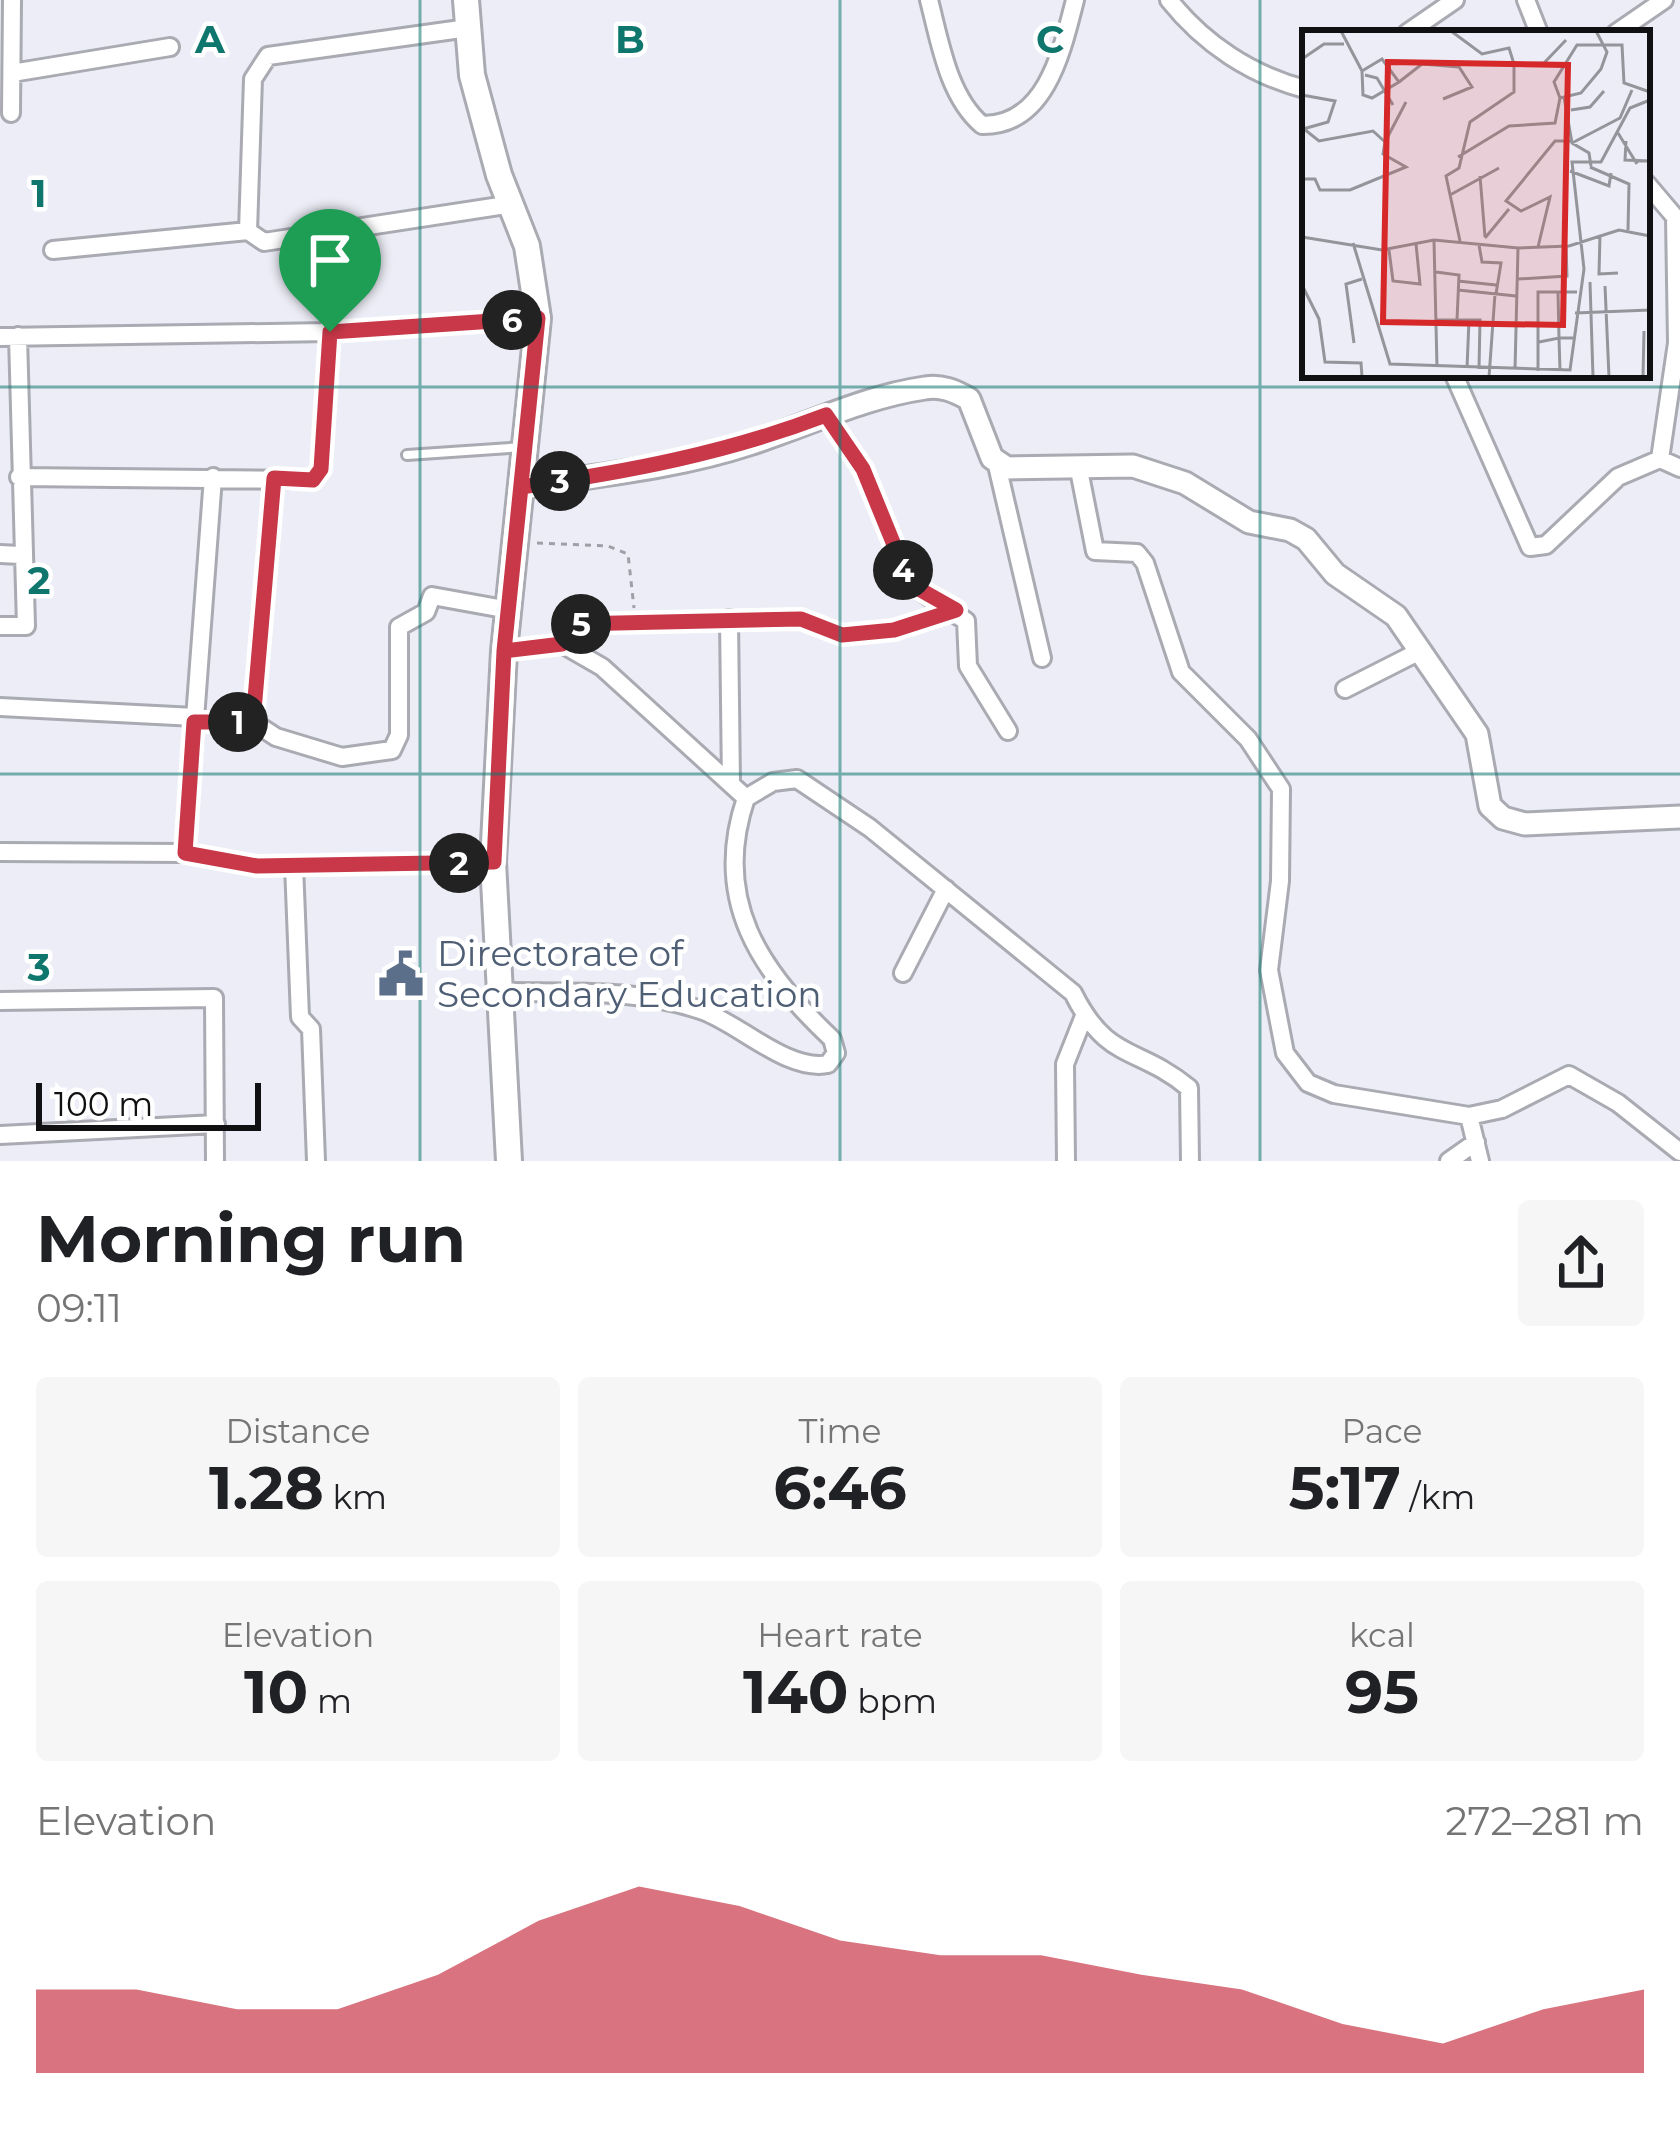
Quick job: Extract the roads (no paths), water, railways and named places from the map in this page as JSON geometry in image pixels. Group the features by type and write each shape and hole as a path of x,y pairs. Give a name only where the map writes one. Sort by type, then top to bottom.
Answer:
{"main road":[{"path":"466,0 472,75 526,246 538,318 504,651 494,862 509,1161"}],"street":[{"path":"11,113 12,0"},
{"path":"929,0 945,60 967,112 982,125 1002,126 1024,115 1044,89 1063,49 1075,0"},
{"path":"1169,0 1192,29 1265,79 1302,88"},
{"path":"1411,30 1455,0"},
{"path":"1526,0 1538,30"},
{"path":"1620,30 1664,0"},
{"path":"248,231 253,79 268,56 468,28"},
{"path":"12,73 170,47"},
{"path":"1650,188 1675,217 1677,343 1660,459"},
{"path":"53,250 248,231 264,242 512,204"},
{"path":"0,626 26,626 9,337 330,332 538,318"},
{"path":"19,477 313,480 321,469 330,332"},
{"path":"1455,378 1530,547 1546,545 1618,477 1660,459 1680,468"},
{"path":"521,487 626,472 747,445 826,415 930,386 951,389 969,399 996,461 1042,658"},
{"path":"826,415 863,469 910,584 956,610 966,621 968,666 1008,731"},
{"path":"996,461 1007,468 1133,466 1164,473 1249,522 1290,530 1306,539 1335,574 1396,616 1477,734 1483,784 1490,806 1503,818 1525,824 1680,817"},
{"path":"1078,465 1095,551 1137,553 1145,563 1181,672 1248,739 1281,789 1280,881 1269,970 1285,1053 1308,1083 1334,1094 1469,1116 1502,1108 1569,1075 1618,1103 1680,1152"},
{"path":"185,853 213,477"},
{"path":"253,722 274,478"},
{"path":"0,554 20,555"},
{"path":"0,707 253,722 276,737 341,757 392,750 399,736 399,627 427,612 432,596 509,610"},
{"path":"562,644 573,624 801,619 842,635 894,630 956,610"},
{"path":"729,619 731,784"},
{"path":"504,651 562,644 602,667 746,798"},
{"path":"1346,689 1418,652"},
{"path":"500,992 636,994 670,1001 732,1024 797,1062 828,1064 836,1053 832,1039 771,973 745,925 732,838 746,798 773,782 810,783 1073,993 1092,1030 1122,1054 1163,1066 1189,1088 1190,1161"},
{"path":"0,852 185,853 257,866 494,862"},
{"path":"294,865 300,1017 311,1029 316,1161"},
{"path":"903,973 946,889"},
{"path":"0,1001 214,998 215,1161"},
{"path":"1066,1161 1065,1064 1084,1016"},
{"path":"1469,1116 1480,1161"},
{"path":"0,1135 216,1124"},
{"path":"1449,1161 1476,1142"}],"lane":[{"path":"407,455 525,447"}],"place":[{"name":"Directorate of Secondary Education","path":"401,974"}]}
